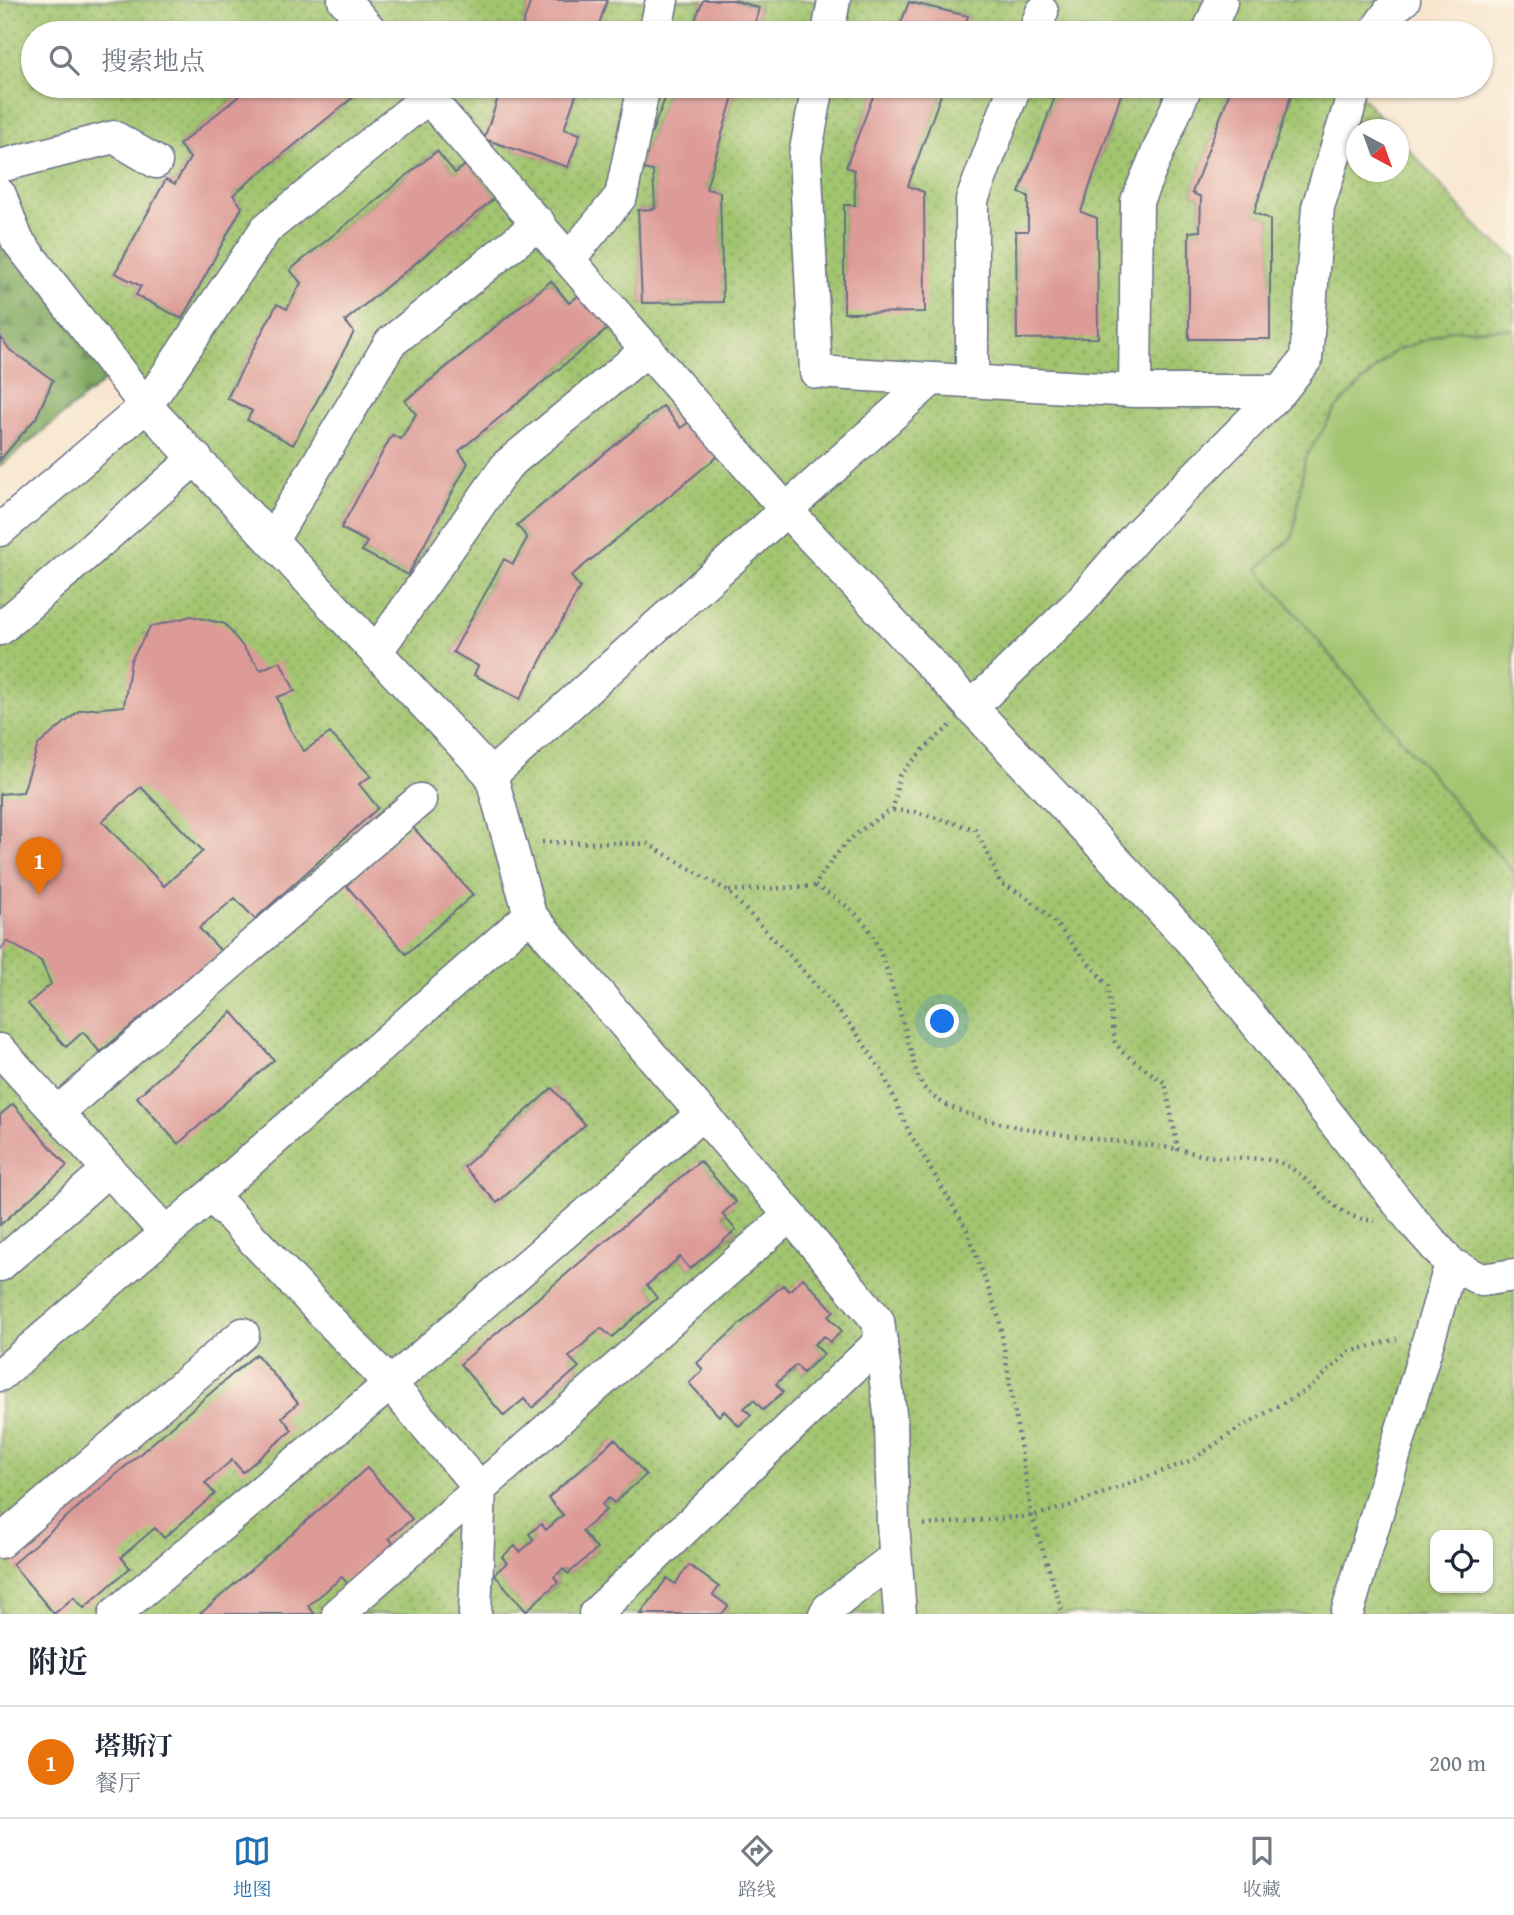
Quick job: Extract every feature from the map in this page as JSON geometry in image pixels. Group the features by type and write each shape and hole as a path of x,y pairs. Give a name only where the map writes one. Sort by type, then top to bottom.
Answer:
{"street":[{"path":"344,0 362,21"},
{"path":"658,21 662,0"},
{"path":"830,21 834,0"},
{"path":"1383,21 1404,0"},
{"path":"1213,21 1221,2"},
{"path":"0,530 146,406 266,229 415,98"},
{"path":"429,98 786,510 1192,942 1411,1219 1451,1264 1482,1280 1514,1275"},
{"path":"570,258 621,196 641,98"},
{"path":"816,98 805,155 817,372 1135,391 1280,391"},
{"path":"972,381 972,200 1010,98"},
{"path":"1135,391 1137,201 1181,98"},
{"path":"971,708 1079,603 1139,533 1280,391 1306,359 1318,206 1352,98"},
{"path":"0,166 114,137 156,162"},
{"path":"0,195 17,240 146,406 491,775 530,915 790,1215 878,1321 891,1421 893,1524 900,1614"},
{"path":"272,540 390,343 539,223"},
{"path":"376,652 507,465 648,349"},
{"path":"491,775 932,379"},
{"path":"0,629 196,458"},
{"path":"57,1113 420,800"},
{"path":"0,1375 211,1195 530,915"},
{"path":"3,1059 57,1113 166,1233"},
{"path":"115,1614 390,1384 702,1114"},
{"path":"0,1265 109,1169"},
{"path":"211,1195 390,1384 480,1488 475,1614"},
{"path":"338,1614 790,1215"},
{"path":"1347,1614 1451,1264"},
{"path":"0,1542 243,1334"},
{"path":"596,1614 881,1341"},
{"path":"825,1614 895,1557"}],"path":[{"path":"893,810 899,776 924,749 971,708"},
{"path":"815,886 834,855 866,824 893,810 915,812 975,829 1000,883 1025,896 1051,918 1108,986 1115,1042 1122,1052 1165,1083 1178,1149"},
{"path":"509,841 648,844 728,891 853,1028 882,1072 909,1132 966,1228 999,1318 1032,1516 1062,1614"},
{"path":"728,891 815,886 842,902 866,925 879,951 899,1008 916,1074 930,1094 961,1112 1009,1125 1178,1149 1212,1157 1274,1160 1305,1176 1334,1206 1360,1221 1411,1219"},
{"path":"893,1524 939,1525 1032,1516 1069,1506 1192,1460 1238,1429 1311,1387 1349,1352 1391,1342 1435,1319"}],"green space":[{"path":"0,0 531,0 524,21 21,21 21,98 236,98 179,145 190,158 175,184 166,179 115,272 141,286 136,295 182,319 242,207 233,195 352,98 498,98 485,139 568,167 580,134 564,129 575,98 665,98 638,168 653,171 655,209 638,210 642,303 722,302 720,192 706,189 733,98 872,98 846,167 854,170 855,205 844,205 844,313 924,192 908,186 940,98 1055,98 1019,193 1028,196 1028,231 1016,231 1017,339 1081,212 1120,98 1228,98 1192,193 1201,197 1200,231 1189,232 1189,339 1269,339 1270,219 1254,213 1290,98 1363,98 1382,119 1346,119 1346,182 1409,182 1409,149 1483,233 1514,257 1514,329 1449,330 1393,352 1337,407 1305,458 1293,536 1258,569 1514,873 1514,1614 722,1614 728,1606 713,1595 719,1587 675,1584 641,1614 0,1614 0,629 11,619 0,607 0,530 146,406 0,196","holes":["436,151 455,173 468,163 496,197 345,321 293,444 248,420 252,411 227,397 277,305 287,309 301,283 291,270","551,281 569,303 610,327 459,451 468,463 408,575 362,551 367,542 341,528 392,435 401,439 416,414 405,400","663,406 681,428 571,576 580,587 520,699 474,675 478,666 453,652 504,559 513,564 527,538 517,525","552,1088 584,1125 497,1203 464,1166","700,1161 735,1202 722,1214 736,1231 690,1269 680,1257 647,1285 657,1298 601,1328 569,1357 579,1368 531,1408 524,1399","782,1285 842,1331 830,1342 824,1336 814,1344 824,1355 804,1373 796,1365 776,1384 783,1392 763,1409 754,1400 744,1408 751,1415 739,1426 724,1411 719,1415 689,1383 703,1370 697,1363","614,1440 645,1476 614,1503 609,1498 602,1504 606,1510 582,1531 597,1549 568,1574 563,1569 554,1577 558,1583 526,1610 494,1574 534,1540 529,1534 541,1524 546,1530 563,1515 548,1497"]},
{"path":"607,0 703,0 695,21 600,21"},
{"path":"733,0 1404,0 1385,21 966,21 968,16 909,2 902,21 755,21 759,8"},
{"path":"0,196 118,370 0,466 0,460 36,418 53,380 10,350 0,336"},
{"path":"1514,329 1514,873 1258,569 1293,536 1305,458 1337,407 1393,352 1449,330"}],"building":[{"path":"531,0 607,0 600,21 524,21"},
{"path":"703,0 733,0 759,8 755,21 695,21"},
{"path":"909,2 968,16 966,21 902,21"},
{"path":"236,98 352,98 233,195 242,207 182,319 136,295 141,286 115,273 166,179 175,184 190,158 179,145"},
{"path":"498,98 575,98 564,129 580,134 568,167 484,139"},
{"path":"665,98 733,98 706,189 720,192 723,302 642,303 638,210 655,209 653,171 638,168"},
{"path":"872,98 940,98 908,186 924,192 925,312 844,313 844,205 855,205 854,170 846,167"},
{"path":"1055,98 1120,98 1081,212 1097,218 1098,338 1017,339 1016,231 1028,231 1028,196 1019,193"},
{"path":"1228,98 1290,98 1254,213 1270,219 1270,339 1189,339 1189,232 1200,231 1201,197 1192,193"},
{"path":"437,151 455,173 468,163 496,197 345,321 354,332 293,445 247,420 252,411 227,398 277,304 287,309 301,283 290,270"},
{"path":"551,281 569,303 582,293 610,327 459,451 468,463 408,575 362,551 367,542 341,528 392,435 401,439 416,414 405,401"},
{"path":"0,336 10,350 53,380 36,418 0,460"},
{"path":"663,406 681,428 695,417 723,452 571,576 580,587 520,699 474,675 478,666 453,652 504,559 513,564 527,538 517,525"},
{"path":"191,616 225,624 261,670 280,661 295,691 277,697 290,729 304,751 330,733 371,776 359,784 378,808 255,919 235,898 199,928 221,951 100,1052 83,1032 66,1047 28,1004 51,984 41,961 7,941 0,951 0,794 23,792 38,745 80,710 124,706 131,660 150,627","holes":["141,787 203,851 164,886 102,821"]},
{"path":"411,825 473,895 406,954 345,884"},
{"path":"232,1012 274,1060 178,1144 137,1097"},
{"path":"552,1088 585,1125 497,1203 464,1167"},
{"path":"13,1104 67,1166 0,1225 0,1115"},
{"path":"700,1161 736,1202 722,1214 736,1230 690,1269 680,1257 647,1285 657,1298 612,1337 601,1328 569,1357 579,1367 532,1408 524,1399 504,1416 460,1364"},
{"path":"803,1278 834,1311 828,1316 842,1331 830,1342 824,1336 814,1344 824,1354 803,1373 796,1365 776,1384 783,1392 763,1410 754,1400 744,1408 751,1415 739,1426 724,1411 719,1416 689,1383 703,1370 697,1363 783,1285 789,1291"},
{"path":"256,1354 298,1403 282,1417 292,1430 243,1472 232,1460 205,1483 215,1494 164,1538 155,1528 121,1557 130,1568 84,1608 74,1597 54,1614 12,1564"},
{"path":"615,1439 646,1475 614,1503 609,1498 602,1504 606,1510 582,1531 597,1549 568,1574 563,1569 554,1577 558,1582 526,1611 494,1574 507,1563 502,1557 515,1546 520,1552 534,1540 529,1534 541,1524 546,1530 563,1515 548,1498"},
{"path":"367,1468 412,1519 389,1538 401,1552 354,1592 342,1577 308,1606 315,1614 200,1614"},
{"path":"689,1565 719,1587 713,1595 728,1606 722,1614 641,1614 667,1578 675,1584"}],"place":[{"name":"塔斯汀","path":"39,895"}]}
